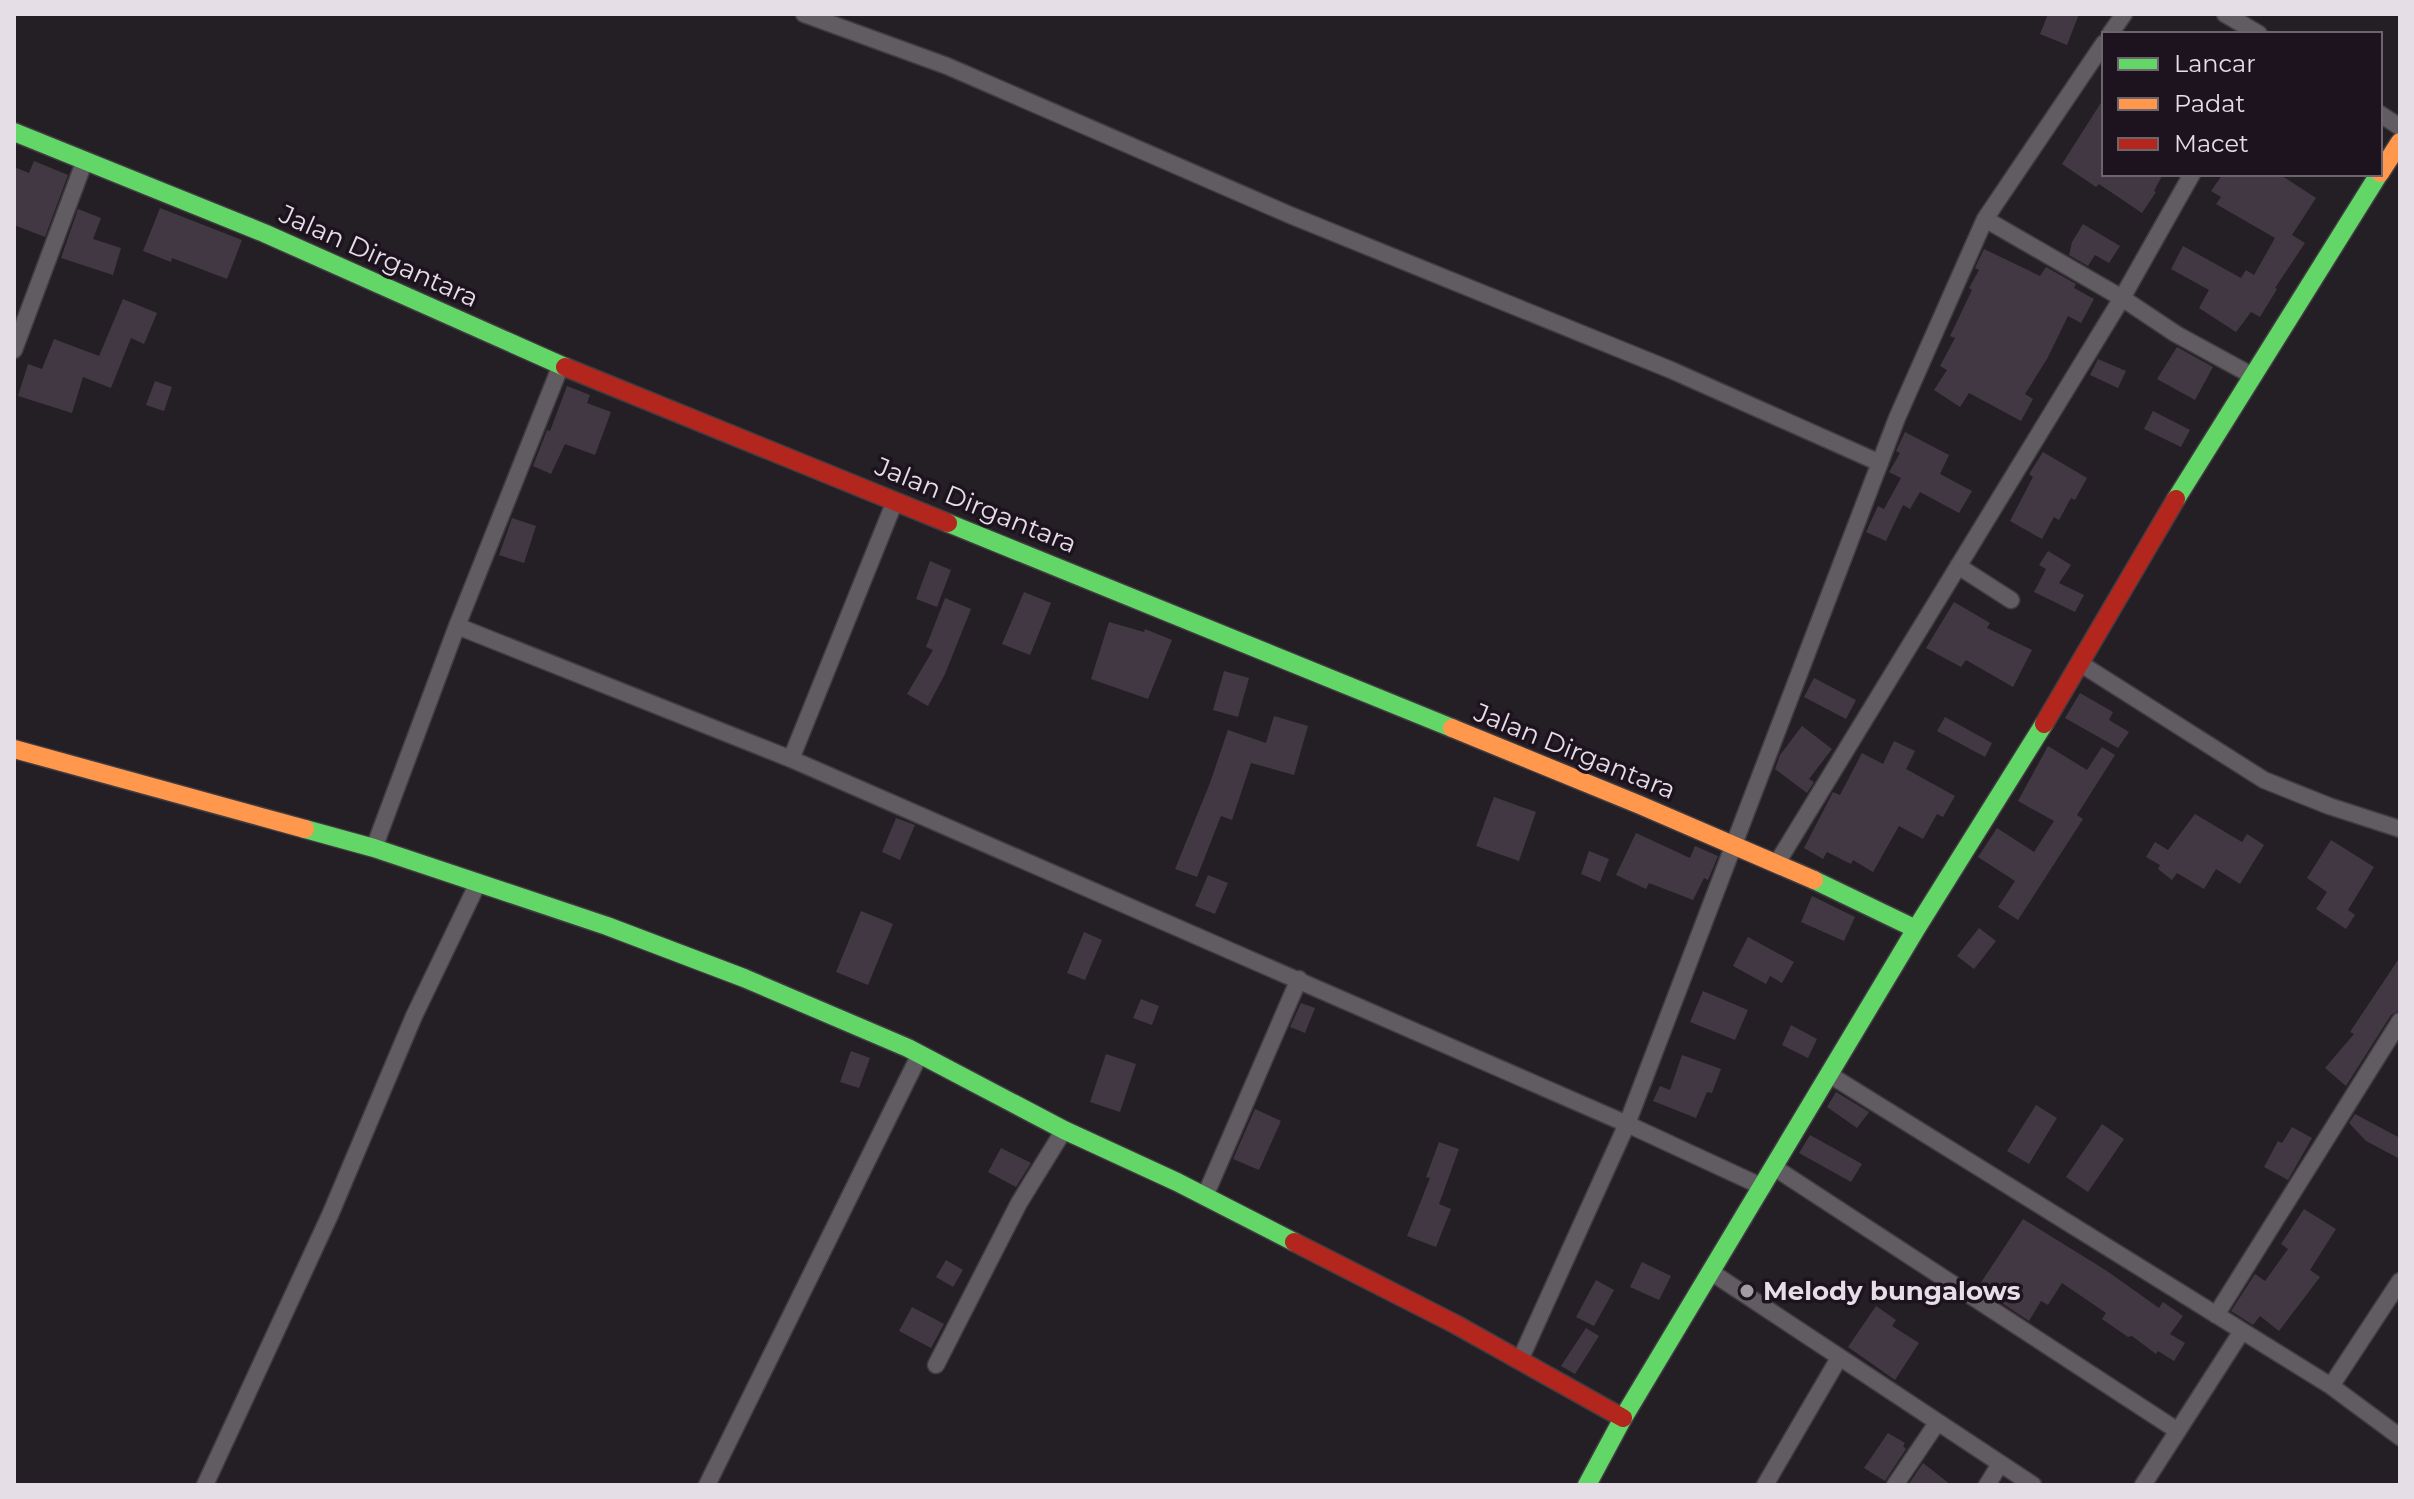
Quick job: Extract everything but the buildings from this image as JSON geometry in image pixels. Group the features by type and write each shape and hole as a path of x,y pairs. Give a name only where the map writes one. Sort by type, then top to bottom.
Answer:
{"street":[{"path":"804,14 947,66 1290,215 1671,370 1880,463"},
{"path":"2111,32 2124,14"},
{"path":"2225,14 2256,32"},
{"path":"1520,1360 1627,1124 1897,418 1985,219 2102,46"},
{"path":"2382,115 2400,127"},
{"name":"Jalan Dirgantara","path":"14,132 264,233 561,365 1734,844 1916,929"},
{"path":"2382,170 2400,142"},
{"path":"14,350 85,160"},
{"path":"1777,863 2122,298 2191,176"},
{"path":"1587,1485 1623,1418 1916,929 2081,664 2151,541 2378,176"},
{"path":"1985,219 2122,298 2176,334 2253,376"},
{"path":"374,848 457,626 561,365"},
{"path":"791,759 895,501"},
{"path":"1958,566 2011,600"},
{"path":"457,626 791,759 1299,979 1763,1187"},
{"path":"2081,664 2264,780 2329,806 2400,829"},
{"path":"14,749 374,848 607,926 744,978 920,1054 1064,1130 1205,1196 1520,1360 1623,1418"},
{"path":"205,1485 330,1215 414,1016 478,883"},
{"path":"1205,1196 1299,979"},
{"path":"2216,1315 2400,1021"},
{"path":"707,1485 920,1054"},
{"path":"1830,1075 2331,1386 2400,1437"},
{"path":"936,1365 1019,1203 1064,1130"},
{"path":"1775,1168 2178,1431"},
{"path":"1711,1272 2033,1485"},
{"path":"2331,1386 2400,1281"},
{"path":"2143,1485 2242,1331"},
{"path":"1765,1485 1839,1358"},
{"path":"1895,1485 1937,1423"},
{"path":"1987,1485 2000,1464"}],"traffic: fast":[{"path":"14,132 264,233 565,367"},
{"path":"2176,499 2378,176"},
{"path":"948,523 1452,728"},
{"path":"1587,1485 1623,1418 1916,929 2044,724"},
{"path":"305,829 374,848 607,926 744,978 908,1048 1064,1130 1177,1182 1294,1242"},
{"path":"1814,880 1916,929"}],"traffic: slow":[{"path":"2382,170 2400,142"},
{"path":"1452,728 1814,880"},
{"path":"14,749 305,829"}],"traffic: jam":[{"path":"565,367 948,523"},
{"path":"2044,724 2176,499"},
{"path":"1294,1242 1455,1324 1623,1418"}],"place":[{"name":"Melody bungalows","path":"1747,1291"}]}
